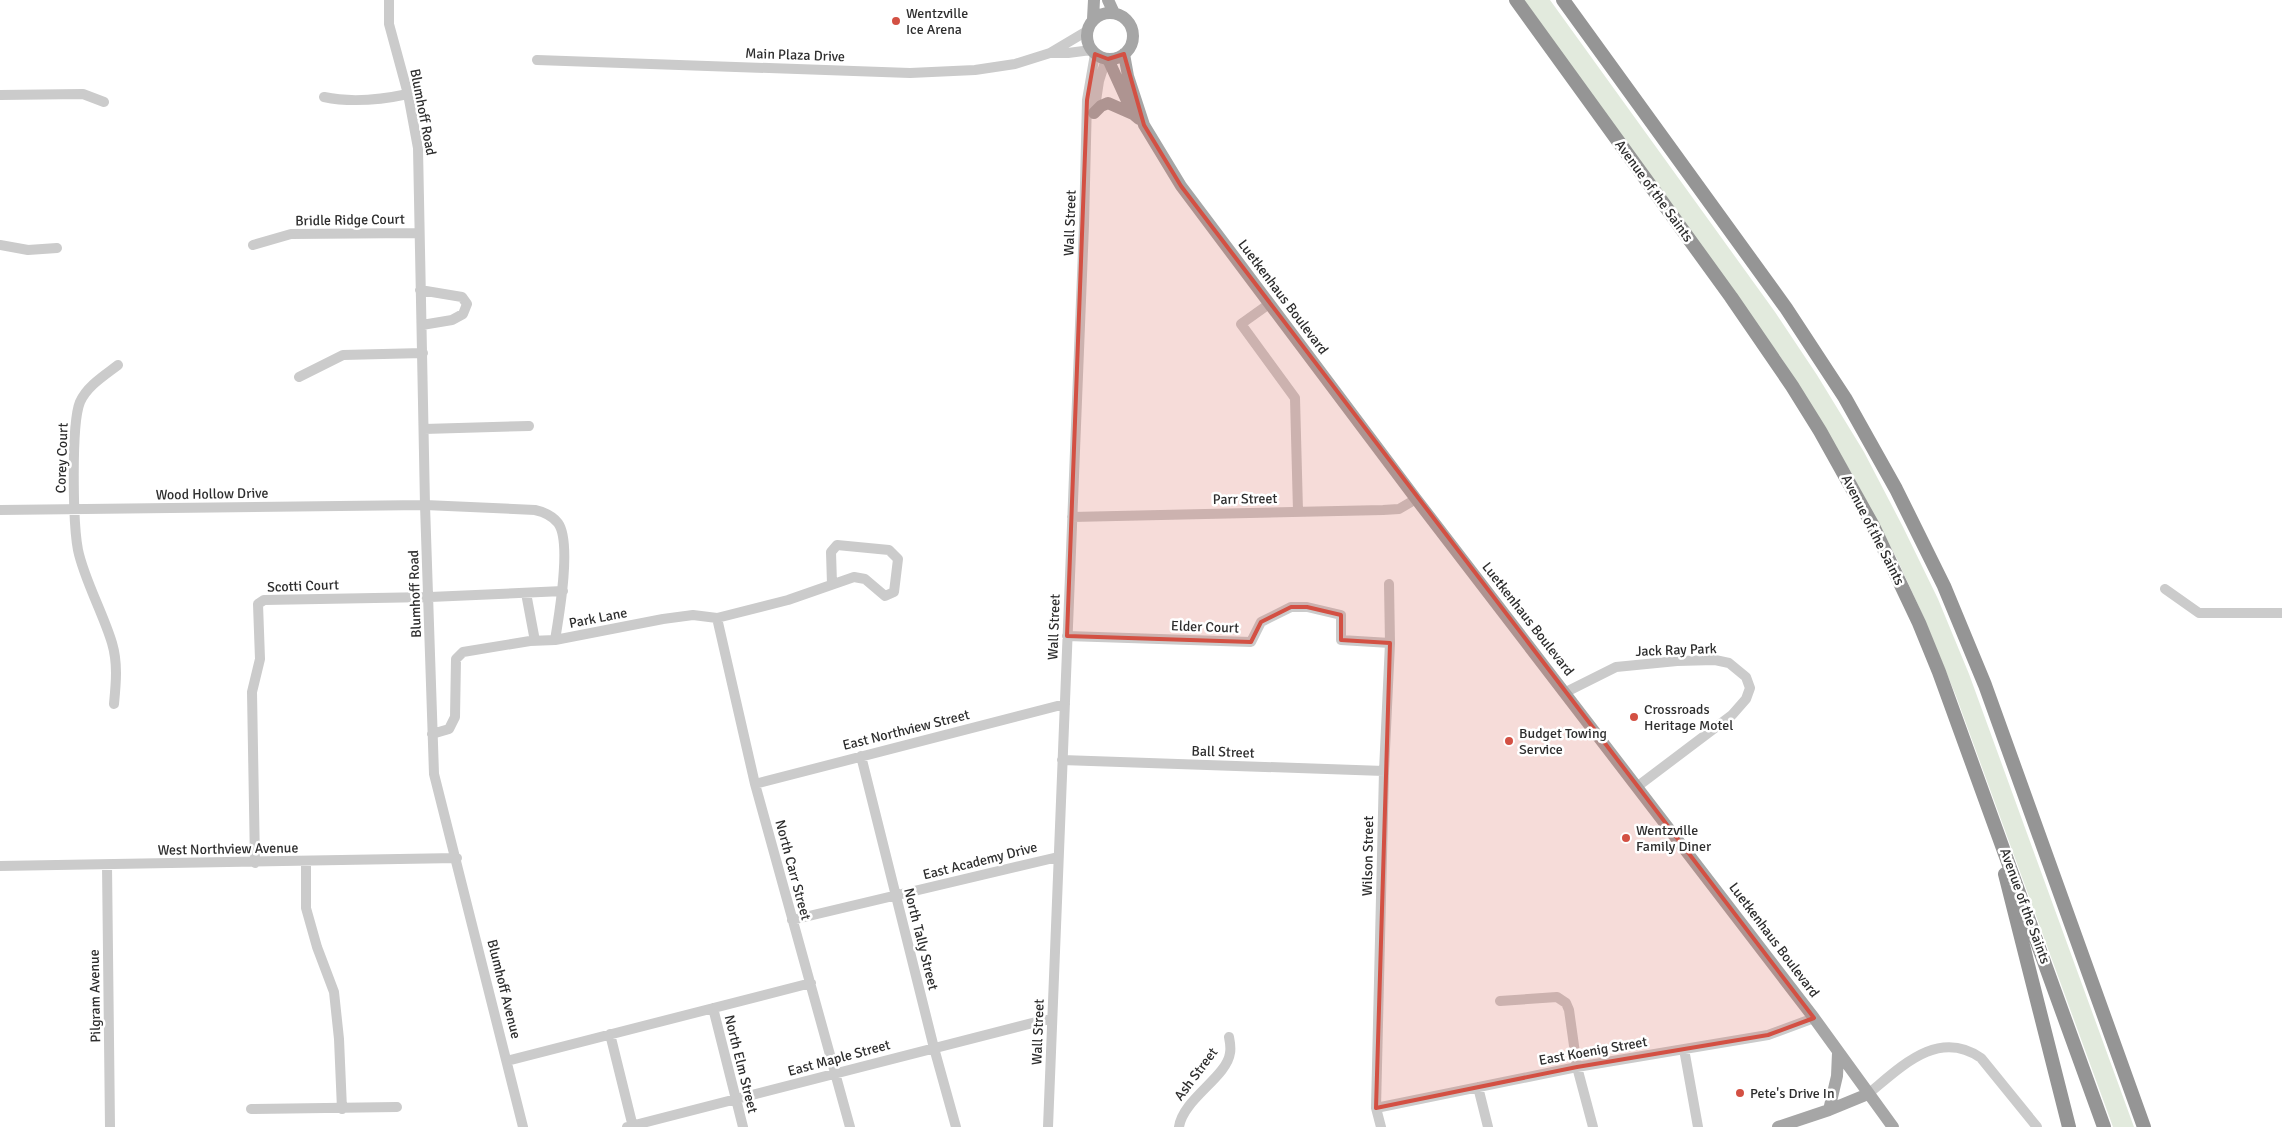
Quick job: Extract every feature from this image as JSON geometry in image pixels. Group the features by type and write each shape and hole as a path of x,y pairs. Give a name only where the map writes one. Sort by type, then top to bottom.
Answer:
{"highway":[{"name":"Avenue of the Saints","path":"1516,0 1742,312 1820,431 1873,526 1919,623 1982,786 2104,1127"},
{"path":"1563,0 1796,323 1845,398 1896,489 1944,586 1982,677 2144,1127"},
{"path":"1982,786 2069,1127"}],"main road":[{"path":"1090,25 1103,13 1114,13 1124,17 1131,26 1133,36 1131,46 1124,54 1100,55 1087,42 1094,0"},
{"path":"1108,0 1114,13"},
{"name":"Luetkenhaus Boulevard","path":"1124,54 1128,76 1144,126"},
{"name":"Luetkenhaus Boulevard","path":"1100,55 1133,114 1144,126 1181,186 1416,499 1566,692 1814,1018 1893,1127"},
{"path":"1094,113 1101,106 1108,103 1133,114"},
{"path":"1829,1110 1837,1076 1838,1053"},
{"path":"1778,1127 1829,1110 1868,1094"}],"street":[{"name":"Blumhoff Road","path":"389,0 389,24 408,94 418,148 418,233 434,774 457,858"},
{"name":"Main Plaza Drive","path":"1050,53 1090,25"},
{"name":"Main Plaza Drive","path":"537,60 910,73 996,67 1015,64 1050,53 1100,55"},
{"name":"Wall Street","path":"1088,129 1094,113 1099,81 1100,55"},
{"name":"Wall Street","path":"1048,1127 1088,129 1087,100 1100,55"},
{"path":"0,95 83,94 104,102"},
{"path":"324,97 345,101 387,98 408,94"},
{"name":"Bridle Ridge Court","path":"253,245 291,234 418,233"},
{"path":"0,245 28,250 57,248"},
{"path":"420,290 462,296 467,304 463,314 452,320 422,325"},
{"path":"1269,304 1241,324 1295,398 1298,512"},
{"path":"299,376 343,356 423,353"},
{"name":"Corey Court","path":"114,704 117,672 113,645 78,550 75,509 75,430 80,402 94,384 118,365"},
{"path":"424,429 529,426"},
{"name":"Parr Street","path":"1072,517 1399,509 1416,499"},
{"name":"Wood Hollow Drive","path":"0,510 425,505 535,510 547,513 558,523 562,532 563,590 556,640"},
{"name":"Park Lane","path":"432,734 449,729 455,717 456,659 463,652 535,640 556,640 663,619 693,615 716,618 788,600 854,577 865,579 885,596 891,595 894,592 898,559 889,550 837,545 831,552 832,584"},
{"name":"Wilson Street","path":"1381,1127 1376,1108 1384,771 1390,643 1390,584"},
{"path":"2166,589 2199,613 2282,613"},
{"path":"430,597 563,590"},
{"path":"526,592 535,640"},
{"name":"Scotti Court","path":"255,863 252,692 260,659 258,604 264,600 430,597"},
{"name":"Elder Court","path":"1067,636 1251,642 1261,622 1291,607 1307,607 1341,615 1341,640 1390,643"},
{"name":"North Carr Street","path":"716,618 755,784 850,1127"},
{"name":"Jack Ray Park","path":"1566,692 1616,667 1677,661 1715,660 1729,663 1746,677 1750,688 1746,700 1732,715 1638,786"},
{"name":"East Northview Street","path":"755,784 1065,704"},
{"name":"North Tally Street","path":"861,756 934,1048 956,1127"},
{"name":"Ball Street","path":"1062,760 1384,771"},
{"name":"East Academy Drive","path":"792,920 1058,857"},
{"name":"West Northview Avenue","path":"0,866 457,858"},
{"name":"Blumhoff Avenue","path":"457,858 524,1127"},
{"path":"306,862 306,908 317,947 334,992 339,1039 342,1109"},
{"name":"Pilgram Avenue","path":"107,865 110,1127"},
{"path":"507,1061 811,983"},
{"path":"1500,1001 1556,997 1566,1002 1577,1067 1593,1127"},
{"name":"North Elm Street","path":"713,1008 743,1127"},
{"name":"East Maple Street","path":"631,1126 1052,1018"},
{"name":"East Koenig Street","path":"1376,1108 1577,1067 1768,1035 1814,1018"},
{"path":"610,1034 631,1126"},
{"name":"Ash Street","path":"1179,1127 1188,1105 1204,1091 1230,1055 1229,1037"},
{"path":"1868,1094 1899,1068 1930,1049 1956,1046 1972,1052 1981,1058 2037,1127"},
{"path":"1684,1049 1698,1127"},
{"path":"1478,1087 1488,1127"},
{"path":"250,1109 397,1107"}],"highlighted area":[{"path":"1095,54 1108,59 1124,54 1144,125 1181,186 1814,1018 1768,1035 1577,1067 1376,1108 1390,643 1341,640 1341,615 1307,607 1291,607 1261,622 1251,642 1067,636 1087,100"}],"shaded area":[{"path":"1524,0 1550,0 1775,312 1817,375 1864,452 1938,599 1969,674 2134,1127 2113,1127 1956,696 1897,559 1851,472 1782,359"}],"place":[{"name":"Wentzville Ice Arena","path":"896,21"},
{"name":"Crossroads Heritage Motel","path":"1634,717"},
{"name":"Budget Towing Service","path":"1509,741"},
{"name":"Wentzville Family Diner","path":"1626,838"},
{"name":"Pete's Drive In","path":"1740,1093"}]}
